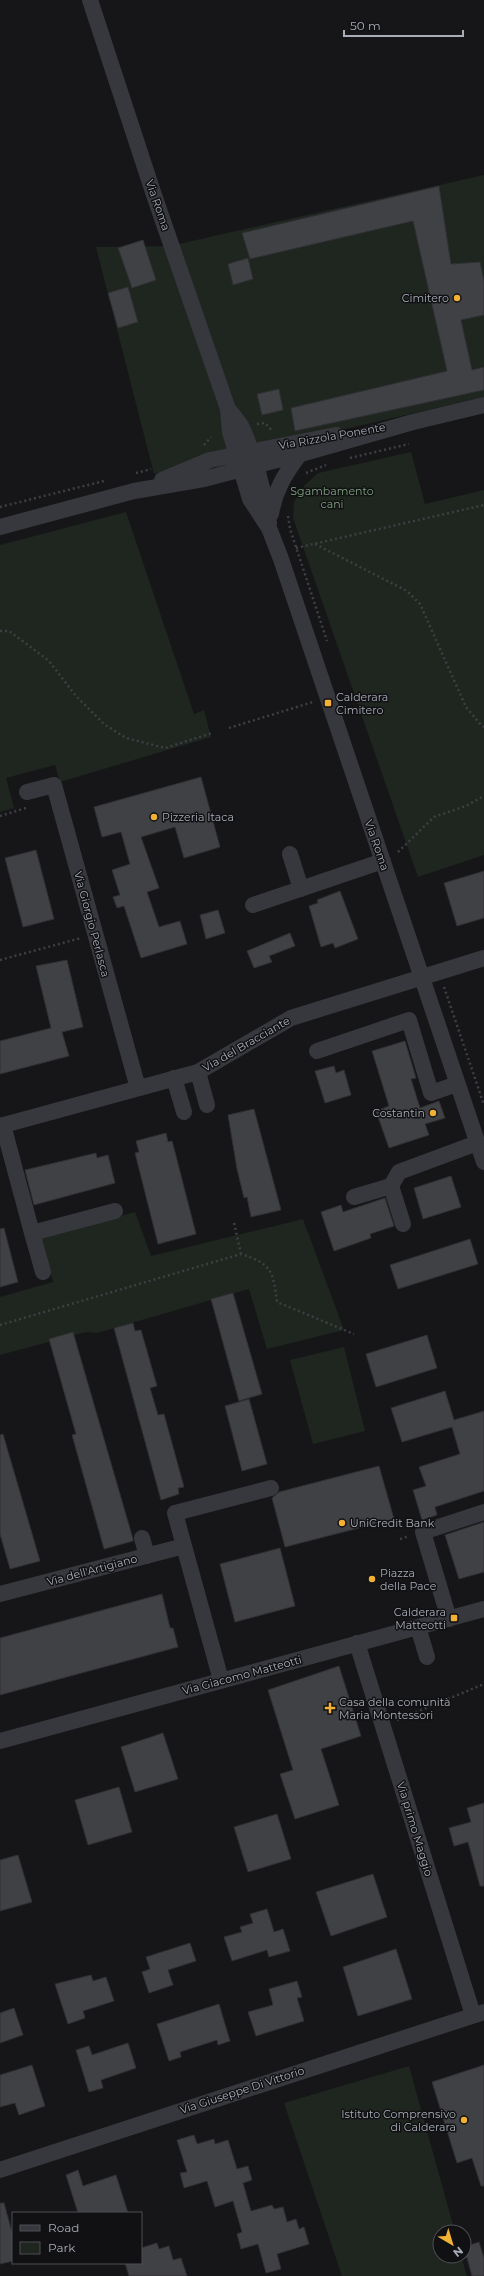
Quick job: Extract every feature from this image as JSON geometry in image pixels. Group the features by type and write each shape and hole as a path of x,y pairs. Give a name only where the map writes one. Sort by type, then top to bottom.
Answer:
{"street":[{"name":"Via Roma","path":"90,0 154,195 228,410 230,432 246,460 250,499 269,528 484,1162"},
{"name":"Via Rizzola Ponente","path":"246,460 484,405"},
{"path":"134,491 219,448 228,410"},
{"name":"Via Rizzola Ponente","path":"246,460 299,455 413,422"},
{"path":"205,454 246,460"},
{"name":"Via Roma","path":"269,528 274,497 279,485 299,455"},
{"path":"0,526 134,491 204,478 246,460"},
{"name":"Via Giorgio Perlasca","path":"27,792 54,785 138,1088"},
{"path":"290,854 301,889"},
{"path":"253,905 383,861"},
{"name":"Via del Bracciante","path":"2,1126 198,1072 292,1018 484,958"},
{"path":"317,1051 409,1020 433,1010"},
{"path":"409,1020 431,1093 457,1084"},
{"path":"198,1072 207,1105"},
{"path":"174,1078 184,1112"},
{"path":"2,1126 43,1272"},
{"path":"354,1197 391,1186 399,1172 477,1143"},
{"path":"391,1186 403,1224"},
{"path":"32,1233 115,1211"},
{"path":"221,1680 175,1513 271,1488"},
{"path":"449,1619 423,1532 484,1512"},
{"path":"142,1538 147,1556"},
{"name":"Via dell'Artigiano","path":"0,1594 184,1546"},
{"name":"Via Giacomo Matteotti","path":"0,1741 484,1609"},
{"path":"418,1627 427,1657"},
{"name":"Via primo Maggio","path":"357,1643 383,1726 479,2013"},
{"name":"Via Giuseppe Di Vittorio","path":"0,2170 479,2013"}],"path":[{"path":"205,454 211,437"},
{"path":"349,458 408,444"},
{"path":"304,474 334,461"},
{"path":"135,473 157,468"},
{"path":"0,507 112,479"},
{"path":"296,548 484,505"},
{"path":"288,513 290,529 328,645"},
{"path":"315,544 407,591 420,604 466,707 484,727"},
{"path":"0,630 10,631 49,661 76,696 104,724 126,738 165,748 212,733"},
{"path":"229,728 320,700"},
{"path":"0,816 28,808 27,792"},
{"path":"398,852 434,817 466,806 484,796"},
{"path":"395,844 400,859"},
{"path":"0,960 95,934"},
{"path":"438,972 484,1106"},
{"path":"234,1223 241,1254"},
{"path":"0,1325 241,1254 259,1260 274,1276 276,1302 354,1334"},
{"path":"383,1726 484,1684"}],"green space":[{"path":"484,175 484,397 154,474 96,247 170,246"},
{"name":"Sgambamento cani","path":"411,452 425,504 484,490 484,855 418,877 293,518 294,502 305,485 318,473"},
{"path":"126,512 194,714 204,710 211,737 60,782 55,765 6,778 14,808 0,812 0,545"},
{"path":"135,1212 151,1256 303,1219 344,1330 267,1349 249,1289 97,1333 86,1332 0,1355 0,1297 53,1282 41,1238"},
{"path":"344,1347 365,1431 313,1444 290,1360"},
{"path":"409,2066 453,2224 432,2224 432,2264 463,2264 467,2276 342,2276 284,2103"}],"building":[{"name":"Cimitero","path":"439,186 451,264 480,262 484,281 484,315 461,320 472,370 484,367 484,390 295,431 291,408 447,371 413,221 250,259 242,233"},
{"path":"143,240 156,280 132,288 118,248"},
{"path":"248,258 253,279 233,285 228,264"},
{"path":"128,287 138,322 118,328 108,293"},
{"path":"279,389 283,410 262,415 257,394"},
{"path":"201,777 220,847 184,858 175,827 141,837 159,888 147,892 159,927 180,921 187,944 141,958 124,906 117,908 113,897 120,895 112,870 130,864 121,832 102,837 94,807"},
{"path":"36,850 54,919 23,927 5,858"},
{"path":"484,871 484,918 457,926 444,883"},
{"path":"340,891 358,939 335,948 333,943 321,947 309,906 318,903 317,900"},
{"path":"218,910 225,933 206,939 200,915"},
{"path":"290,933 295,946 269,956 272,962 254,968 247,951"},
{"path":"67,960 83,1027 62,1032 69,1056 0,1074 0,1041 51,1028 36,966"},
{"path":"405,1041 416,1078 411,1079 420,1108 439,1101 445,1118 425,1124 429,1135 389,1148 376,1111 389,1106 372,1051"},
{"path":"334,1066 336,1073 344,1070 351,1095 325,1103 315,1071"},
{"path":"254,1109 281,1210 251,1217 247,1197 244,1198 237,1169 228,1115"},
{"path":"166,1133 168,1142 172,1141 196,1234 158,1244 135,1153 139,1152 136,1141"},
{"path":"96,1153 97,1158 108,1155 115,1183 34,1205 25,1170"},
{"path":"451,1176 461,1207 423,1219 414,1188"},
{"path":"385,1198 394,1226 370,1234 371,1238 334,1251 321,1212 341,1205 343,1212"},
{"path":"4,1228 18,1282 0,1287 0,1229"},
{"path":"470,1239 478,1264 398,1289 390,1265"},
{"path":"233,1293 262,1394 239,1401 211,1299"},
{"path":"133,1323 135,1331 141,1330 157,1386 150,1388 158,1415 164,1414 184,1487 178,1488 179,1494 161,1500 114,1328"},
{"path":"73,1332 133,1539 133,1541 104,1549 72,1435 76,1434 49,1339"},
{"path":"427,1335 437,1368 376,1387 366,1354"},
{"path":"445,1391 454,1420 484,1411 484,1491 435,1507 437,1515 422,1520 413,1490 426,1486 419,1467 460,1454 452,1427 402,1442 391,1408"},
{"path":"249,1399 267,1464 242,1471 225,1406"},
{"path":"3,1434 40,1561 10,1569 0,1534 0,1435"},
{"path":"379,1466 394,1519 285,1547 272,1498 279,1492"},
{"path":"484,1522 484,1572 459,1579 445,1535"},
{"path":"280,1548 295,1606 235,1622 220,1564"},
{"path":"162,1594 170,1628 173,1628 178,1647 0,1695 0,1638"},
{"path":"339,1666 361,1736 321,1749 339,1805 295,1819 280,1774 293,1770 268,1690"},
{"path":"163,1733 178,1779 135,1792 121,1747"},
{"path":"119,1787 132,1832 88,1845 75,1800"},
{"path":"484,1803 484,1886 480,1886 468,1842 454,1846 449,1828 471,1822 467,1808"},
{"path":"277,1814 291,1859 248,1872 234,1827"},
{"path":"18,1855 32,1902 0,1911 0,1860"},
{"path":"373,1874 387,1917 331,1936 316,1892"},
{"path":"267,1909 274,1932 283,1929 290,1951 269,1957 267,1950 232,1961 224,1937 242,1932 240,1927 253,1923 250,1914"},
{"path":"190,1943 196,1961 168,1970 173,1985 149,1993 142,1972 150,1969 146,1957"},
{"path":"396,1949 412,1999 358,2016 343,1967"},
{"path":"91,1975 93,1981 106,1977 114,2001 83,2011 85,2018 68,2024 55,1984"},
{"path":"297,1981 302,1997 297,1998 304,2021 256,2036 248,2012 273,2005 269,1989"},
{"path":"219,2004 230,2041 218,2045 217,2040 180,2052 181,2057 169,2061 157,2024"},
{"path":"14,2008 23,2035 0,2043 0,2013"},
{"path":"128,2043 136,2068 101,2080 103,2088 89,2092 76,2050 89,2046 92,2055"},
{"path":"32,2065 45,2106 19,2115 15,2103 0,2107 0,2075"},
{"name":"Istituto Comprensivo di Calderara","path":"484,2065 484,2186 481,2186 472,2158 457,2163 432,2082"},
{"path":"194,2135 197,2144 214,2139 215,2144 228,2140 237,2169 248,2166 252,2180 243,2183 251,2211 272,2205 274,2209 283,2207 287,2222 296,2219 299,2229 304,2227 309,2244 277,2254 281,2269 266,2273 258,2244 241,2249 237,2234 242,2232 233,2201 215,2207 207,2181 184,2188 180,2173 187,2172 177,2140"},
{"path":"78,2170 83,2186 116,2175 128,2212 78,2212 66,2175"},
{"path":"0,2203 4,2203 12,2232 12,2261 0,2264"},
{"path":"479,2242 484,2258 484,2276 472,2276 469,2264 472,2264 472,2244"},
{"path":"157,2243 159,2249 169,2246 173,2260 181,2258 187,2276 129,2276 125,2264 142,2264 142,2248"}],"place":[{"name":"Cimitero","path":"457,298"},
{"name":"Calderara Cimitero","path":"328,703"},
{"name":"Pizzeria Itaca","path":"154,817"},
{"name":"Costantin","path":"433,1113"},
{"name":"UniCredit Bank","path":"342,1523"},
{"name":"Piazza della Pace","path":"372,1579"},
{"name":"Calderara Matteotti","path":"454,1618"},
{"name":"Casa della comunità Maria Montessori","path":"330,1708"},
{"name":"Istituto Comprensivo di Calderara","path":"464,2120"}]}
